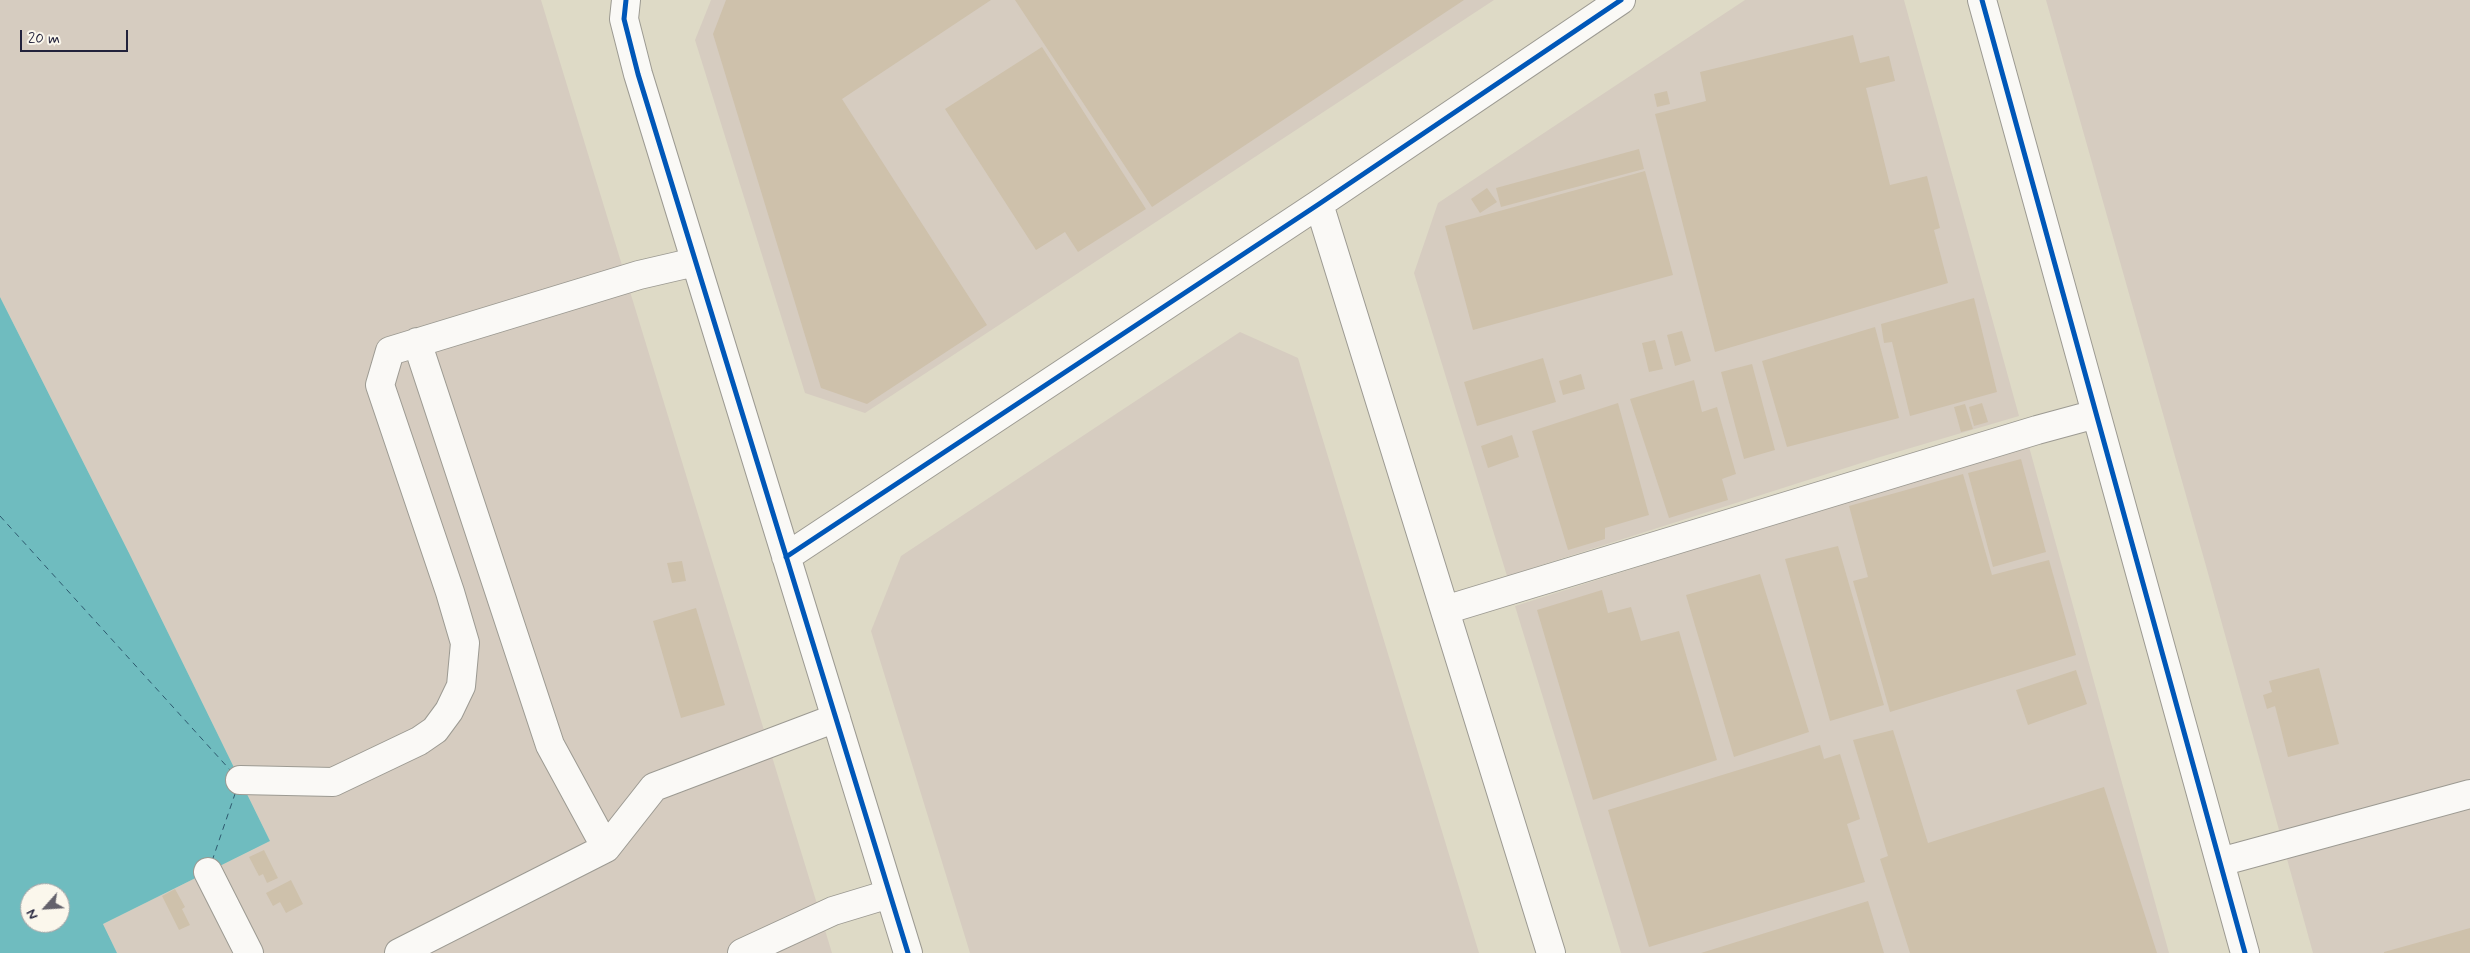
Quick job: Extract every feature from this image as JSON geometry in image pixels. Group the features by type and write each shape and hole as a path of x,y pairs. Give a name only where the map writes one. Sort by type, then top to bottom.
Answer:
{"street":[{"path":"626,0 624,19 638,74 908,953"},
{"path":"786,557 1320,204 1620,0"},
{"path":"1982,0 2245,953"},
{"path":"1320,204 1551,953"},
{"path":"240,780 334,782 419,741 435,730 449,711 461,686 465,642 380,385 390,351 639,275 695,262"},
{"path":"417,342 550,745 606,848"},
{"path":"1445,610 2008,438 2096,414"},
{"path":"399,953 606,848 654,787 836,718"},
{"path":"2220,862 2470,794"},
{"path":"208,872 246,949"},
{"path":"742,953 833,911 889,894"}],"shaded area":[{"path":"0,0 541,0 832,953 117,953 103,924 270,841 129,553 0,297"},
{"path":"711,0 1494,0 865,413 805,393 695,40"},
{"path":"1745,0 1904,0 2019,416 1880,457 1507,576 1414,273 1438,203"},
{"path":"2046,0 2470,0 2470,953 2313,953"},
{"path":"1240,332 1298,358 1479,953 970,953 871,631 901,556"},
{"path":"2028,443 2169,953 1621,953 1515,606"}],"water":[{"path":"0,297 129,553 270,841 103,924 117,953 0,953"}],"building":[{"path":"726,0 991,0 842,99 987,325 867,404 821,388 713,34"},
{"path":"1015,0 1464,0 1152,207"},
{"path":"1853,35 1860,63 1889,56 1895,81 1866,88 1890,185 1927,176 1940,228 1934,230 1948,283 1715,352 1655,114 1706,101 1700,72"},
{"path":"1042,47 1146,209 1078,252 1065,232 1036,250 945,109"},
{"path":"1667,91 1670,104 1657,107 1654,94"},
{"path":"1639,149 1644,169 1501,207 1496,188"},
{"path":"1645,171 1673,275 1473,330 1445,226"},
{"path":"1487,188 1497,202 1480,213 1471,199"},
{"path":"1974,298 1997,392 1910,416 1892,342 1884,343 1881,324"},
{"path":"1875,327 1899,418 1787,447 1762,361"},
{"path":"1682,331 1691,361 1675,366 1667,335"},
{"path":"1655,340 1663,369 1649,372 1642,343"},
{"path":"1543,358 1556,402 1477,426 1464,382"},
{"path":"1752,364 1775,450 1744,459 1721,372"},
{"path":"1581,374 1585,389 1563,395 1559,381"},
{"path":"1694,380 1702,412 1717,407 1736,474 1722,479 1728,500 1669,518 1630,399"},
{"path":"1618,403 1649,515 1605,528 1605,539 1568,550 1532,431"},
{"path":"1982,403 1988,422 1974,426 1969,407"},
{"path":"1965,404 1973,429 1961,432 1954,407"},
{"path":"1512,435 1519,457 1488,468 1481,446"},
{"path":"2021,459 2046,552 1993,567 1968,473"},
{"path":"1963,474 1992,575 2049,560 2076,655 1890,712 1853,581 1868,577 1849,506"},
{"path":"1838,546 1884,705 1830,721 1785,559"},
{"path":"682,561 686,581 672,583 667,563"},
{"path":"1760,574 1809,732 1734,757 1686,595"},
{"path":"1602,590 1608,613 1631,607 1641,641 1679,631 1717,760 1593,800 1537,610"},
{"path":"696,608 725,705 681,718 653,621"},
{"path":"2319,668 2339,744 2288,757 2275,706 2267,709 2263,695 2272,692 2269,681"},
{"path":"2076,670 2087,704 2028,725 2016,690"},
{"path":"1893,730 1928,843 2104,787 2157,953 1910,953 1880,859 1888,856 1853,740"},
{"path":"1820,745 1824,759 1840,754 1860,819 1847,824 1865,882 1649,947 1608,810"},
{"path":"264,850 278,878 267,883 263,874 259,876 249,857"},
{"path":"291,880 303,904 286,913 280,902 273,906 266,893"},
{"path":"175,889 185,907 182,909 190,925 179,930 162,896"},
{"path":"1868,901 1884,953 1701,953"},
{"path":"2470,928 2470,953 2384,953 2384,952"}],"ferry route":[{"path":"0,516 231,771"},
{"path":"212,861 236,791"}],"cycle path":[{"path":"626,0 624,19 638,74 908,953"},
{"path":"786,557 1319,204 1621,0"},
{"path":"1982,0 2245,953"}]}
